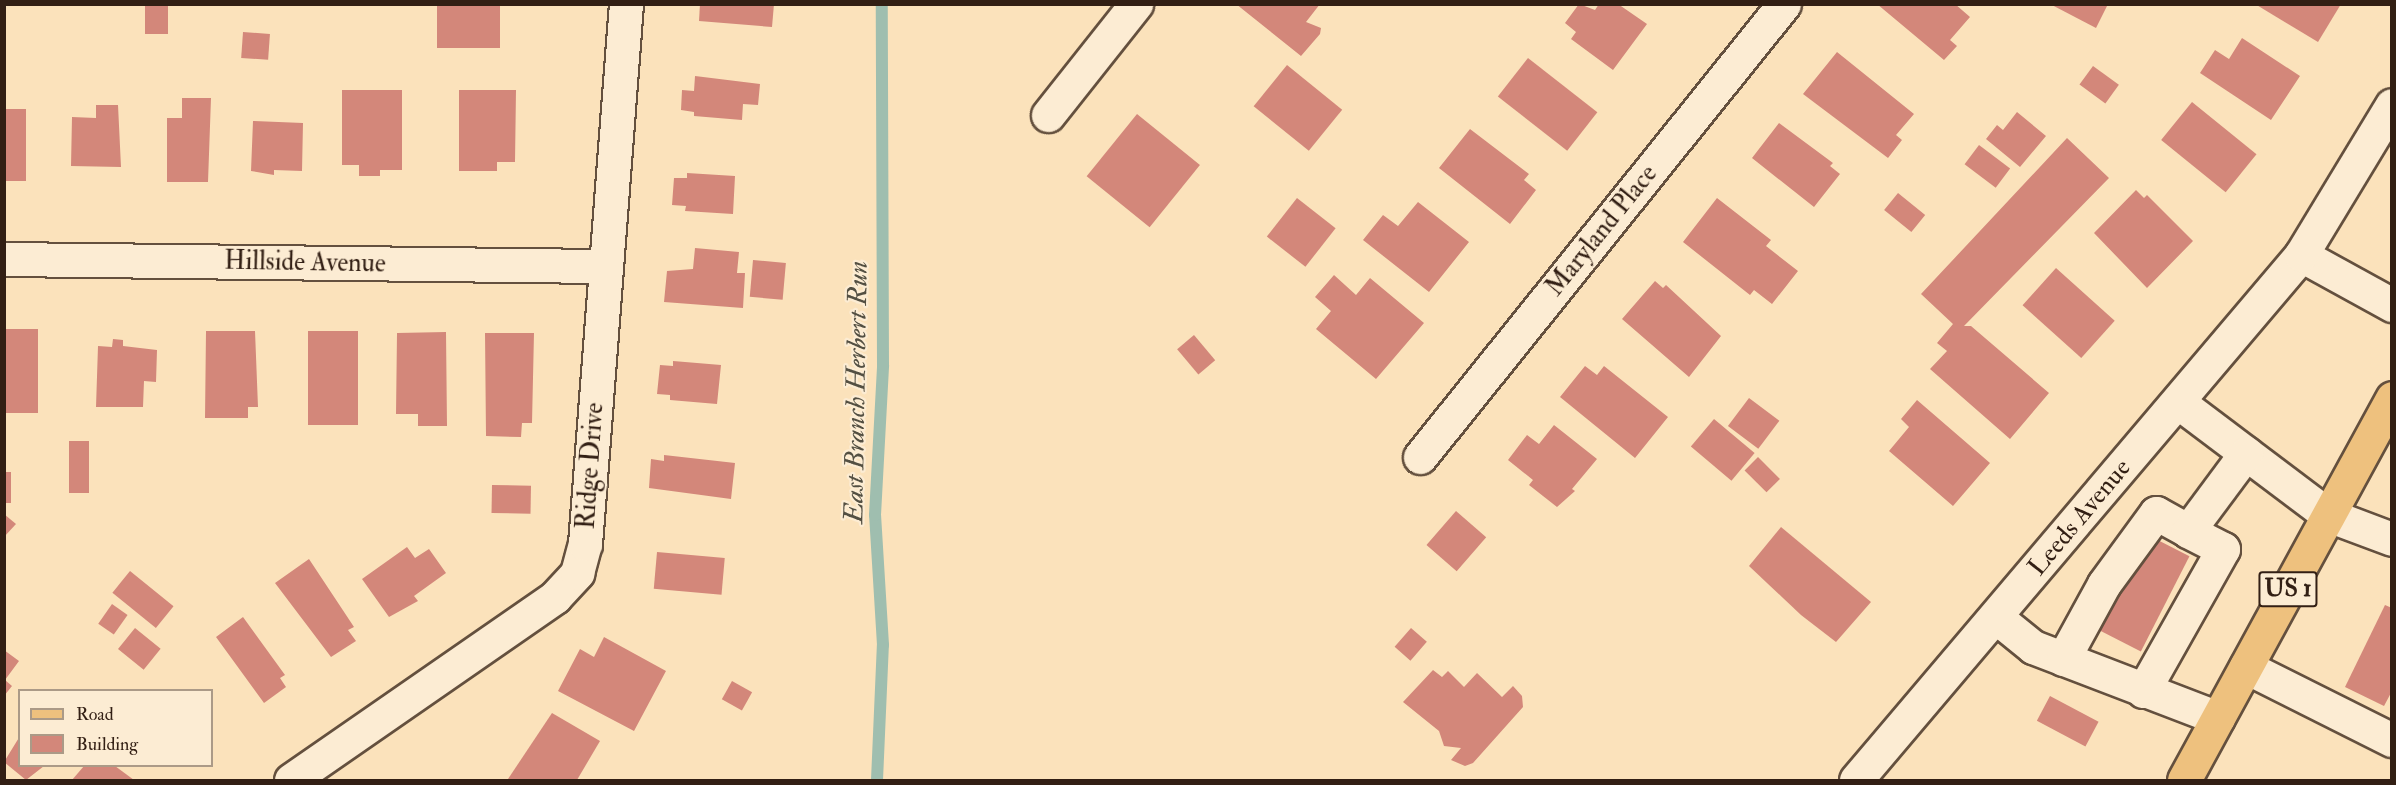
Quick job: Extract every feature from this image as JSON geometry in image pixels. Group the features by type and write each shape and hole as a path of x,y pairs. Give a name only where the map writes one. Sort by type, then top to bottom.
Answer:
{"main road":[{"name":"US 1","path":"2184,780 2391,398"}],"street":[{"name":"Ridge Drive","path":"291,780 555,597 577,573 585,544 626,4"},
{"path":"1048,115 1136,4"},
{"name":"Maryland Place","path":"1420,457 1784,4"},
{"name":"Leeds Avenue","path":"1856,780 2301,255 2391,105"},
{"path":"2301,255 2391,305"},
{"name":"Hillside Avenue","path":"4,259 606,266"},
{"path":"2178,402 2328,515 2391,539"},
{"path":"2188,531 2246,453"},
{"path":"2063,659 2104,584 2156,513 2223,549 2144,691"},
{"path":"1996,617 2033,647 2218,718"},
{"path":"2246,667 2391,740"}],"building":[{"path":"145,4 168,4 168,34 145,34"},
{"path":"437,4 500,4 500,48 437,48"},
{"path":"700,4 774,4 772,27 699,21"},
{"path":"1236,4 1320,4 1306,22 1321,28 1320,34 1301,56"},
{"path":"1579,4 1595,10 1599,4 1618,4 1647,24 1613,70 1571,39 1576,32 1565,23"},
{"path":"1877,4 1955,4 1970,17 1950,40 1957,46 1944,60"},
{"path":"2050,4 2108,4 2096,28"},
{"path":"2255,4 2341,4 2318,42"},
{"path":"243,32 270,34 268,60 241,58"},
{"path":"2242,38 2300,76 2271,120 2200,73 2215,50 2229,59"},
{"path":"1837,52 1914,114 1896,135 1902,140 1888,158 1803,94"},
{"path":"1528,58 1597,112 1567,151 1498,97"},
{"path":"1287,65 1342,110 1309,151 1254,106"},
{"path":"2093,66 2119,85 2105,103 2079,85"},
{"path":"695,76 760,84 758,105 743,104 742,120 694,116 694,112 681,110 682,90 694,91"},
{"path":"342,90 402,90 402,170 380,170 380,176 359,176 359,165 342,165"},
{"path":"459,90 516,90 515,162 497,162 497,171 459,171"},
{"path":"182,98 211,98 208,182 167,182 167,118 182,118"},
{"path":"2192,102 2257,154 2226,192 2161,140"},
{"path":"96,105 118,105 121,167 71,166 72,117 96,118"},
{"path":"4,109 26,109 26,181 4,181"},
{"path":"2017,112 2046,136 2020,167 1986,139 1997,125 2003,130"},
{"path":"1137,114 1200,165 1150,227 1087,176"},
{"path":"253,121 303,123 302,171 274,170 274,175 251,171"},
{"path":"1779,123 1833,163 1830,166 1840,174 1814,207 1752,158"},
{"path":"1470,129 1529,174 1524,180 1536,190 1510,224 1439,168"},
{"path":"2067,138 2109,178 1964,326 1971,326 2049,393 2010,439 1930,369 1947,351 1937,343 1953,324 1921,294"},
{"path":"1979,145 2010,168 1996,188 1965,164"},
{"path":"687,173 735,176 733,214 685,211 686,206 672,205 674,178 687,178"},
{"path":"2136,190 2144,198 2147,195 2193,241 2147,288 2094,233"},
{"path":"1898,193 1925,215 1911,232 1884,210"},
{"path":"1297,198 1336,228 1305,267 1267,237"},
{"path":"1717,198 1771,240 1766,246 1798,271 1772,304 1754,290 1750,295 1683,242"},
{"path":"1418,202 1469,242 1429,292 1363,240 1383,215 1398,226"},
{"path":"695,248 739,252 737,273 745,273 743,308 664,302 667,271 693,269"},
{"path":"753,260 786,263 783,300 750,297"},
{"path":"2056,268 2115,321 2081,358 2023,305"},
{"path":"1334,275 1356,295 1370,278 1424,323 1376,379 1316,329 1331,311 1315,297"},
{"path":"1655,281 1663,288 1666,285 1721,336 1689,377 1622,319"},
{"path":"5,329 38,329 38,413 5,413"},
{"path":"206,331 255,331 258,407 248,407 248,418 205,418"},
{"path":"308,331 358,331 358,425 308,425"},
{"path":"446,332 447,426 418,426 418,414 396,414 397,333"},
{"path":"485,333 534,333 532,423 522,423 521,437 486,436"},
{"path":"1194,335 1215,360 1198,374 1177,349"},
{"path":"113,339 123,340 123,346 157,350 156,382 144,381 143,407 96,407 98,346 112,347"},
{"path":"673,361 721,365 717,404 670,400 670,395 657,394 660,365 673,366"},
{"path":"1585,366 1597,375 1604,366 1668,417 1635,458 1560,397"},
{"path":"1749,398 1779,421 1758,449 1728,426"},
{"path":"1917,400 1990,463 1953,506 1889,451 1909,427 1901,419"},
{"path":"1714,419 1755,453 1731,481 1691,447"},
{"path":"1554,425 1597,459 1572,489 1575,491 1557,507 1529,485 1533,480 1508,460 1527,435 1539,444"},
{"path":"69,441 89,441 89,493 69,493"},
{"path":"664,455 735,463 731,499 649,488 651,459 664,461"},
{"path":"1758,457 1780,479 1766,492 1745,470"},
{"path":"4,472 11,472 11,503 4,503"},
{"path":"492,485 531,486 531,514 492,513"},
{"path":"1456,511 1486,537 1457,571 1426,545"},
{"path":"4,514 16,524 4,537"},
{"path":"1781,527 1871,602 1836,642 1801,615 1749,566"},
{"path":"2144,533 2189,556 2141,651 2095,628"},
{"path":"407,547 415,558 429,549 446,573 414,596 418,601 389,617 362,579"},
{"path":"657,552 725,558 722,595 654,589"},
{"path":"309,559 354,627 348,630 356,641 331,657 275,583"},
{"path":"130,571 174,606 156,628 112,593"},
{"path":"112,604 128,615 114,635 98,624"},
{"path":"2385,605 2392,608 2392,691 2384,706 2345,687"},
{"path":"243,617 285,675 280,678 286,687 264,703 216,637"},
{"path":"135,628 161,649 144,670 118,649"},
{"path":"1411,628 1427,642 1410,661 1395,647"},
{"path":"604,637 666,671 634,731 558,691 580,649 594,657"},
{"path":"4,650 19,661 5,680 12,686 4,696"},
{"path":"1433,670 1442,677 1448,671 1464,687 1477,673 1502,697 1513,686 1522,696 1523,707 1473,763 1465,766 1451,760 1461,748 1444,746 1439,731 1403,702"},
{"path":"732,681 752,692 742,711 722,699"},
{"path":"2050,696 2099,722 2085,747 2037,721"},
{"path":"552,713 600,741 577,780 508,779"},
{"path":"18,739 18,767 43,767 26,780 4,762"},
{"path":"83,767 116,767 134,780 72,780"}],"waterway":[{"name":"East Branch Herbert Run","path":"877,780 883,645 875,515 883,365 882,4"}]}
